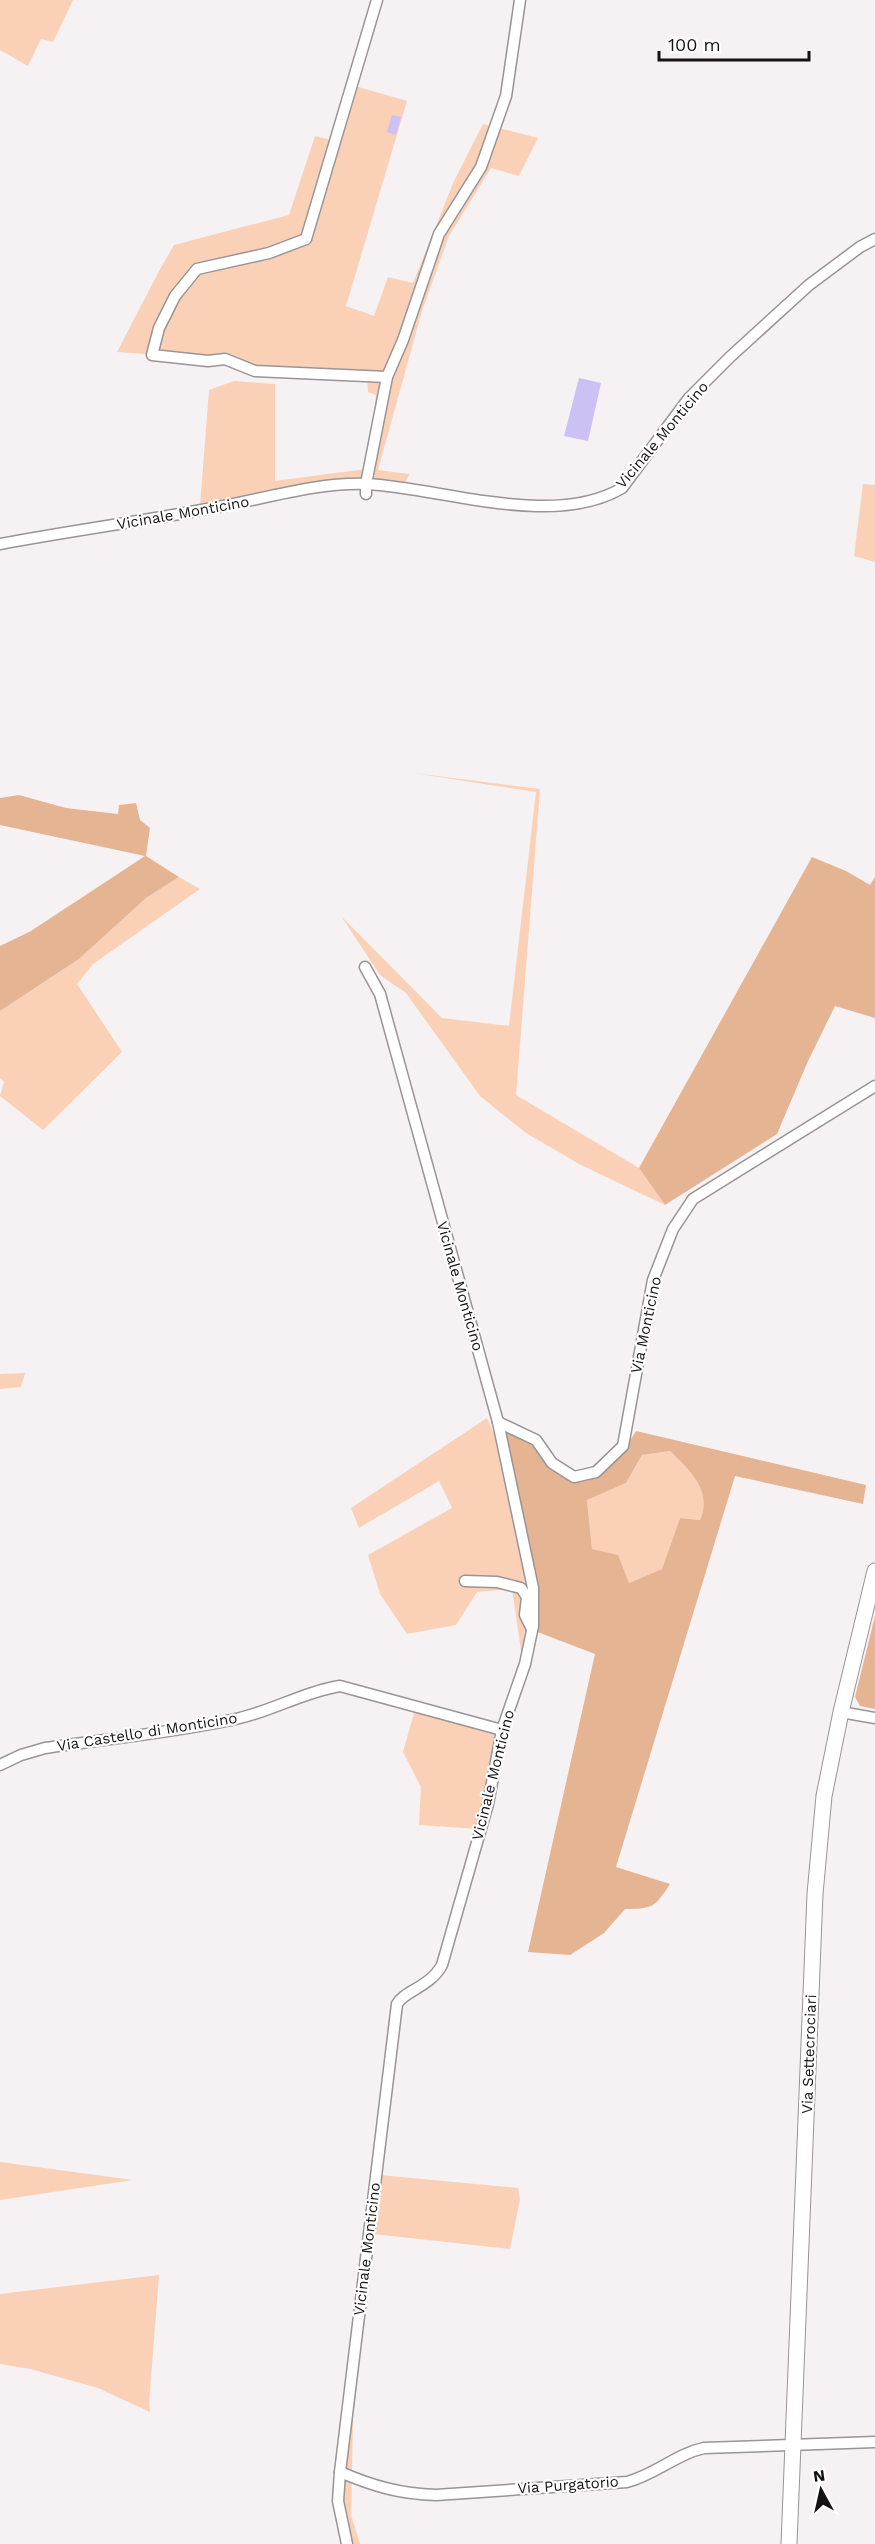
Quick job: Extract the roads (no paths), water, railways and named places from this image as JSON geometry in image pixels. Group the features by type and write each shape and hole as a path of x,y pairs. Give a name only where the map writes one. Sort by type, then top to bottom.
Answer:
{"main road":[{"name":"Via Settecrociari","path":"789,2544 815,1894 824,1796 841,1712 875,1571"}],"street":[{"path":"377,0 306,239 269,253 197,269 176,296 159,328 152,355 208,361 225,358 255,371 387,377"},
{"path":"366,489 387,377 403,340 440,234 481,167 503,106 520,0"},
{"name":"Vicinale Monticino","path":"0,544 222,507 315,488 454,495 513,505 578,504 606,497 621,488 689,398 730,357 809,285 860,247 875,239"},
{"name":"Vicinale Monticino","path":"347,2544 338,2501 340,2472 397,2004 431,1980 442,1965 488,1804 502,1730 525,1664 532,1629 533,1588 498,1422 380,994 365,967"},
{"name":"Via Monticino","path":"498,1422 536,1440 552,1463 574,1477 596,1472 623,1446 653,1280 674,1229 693,1199 875,1086"},
{"path":"465,1581 497,1582 521,1588 527,1597 525,1615 532,1629"},
{"name":"Via Castello di Monticino","path":"0,1765 45,1748 232,1720 280,1706 315,1690 340,1686 502,1730"},
{"path":"841,1712 875,1718"},
{"name":"Via Purgatorio","path":"340,2472 374,2486 408,2494 436,2495 627,2482 647,2476 697,2450 875,2442"}]}
